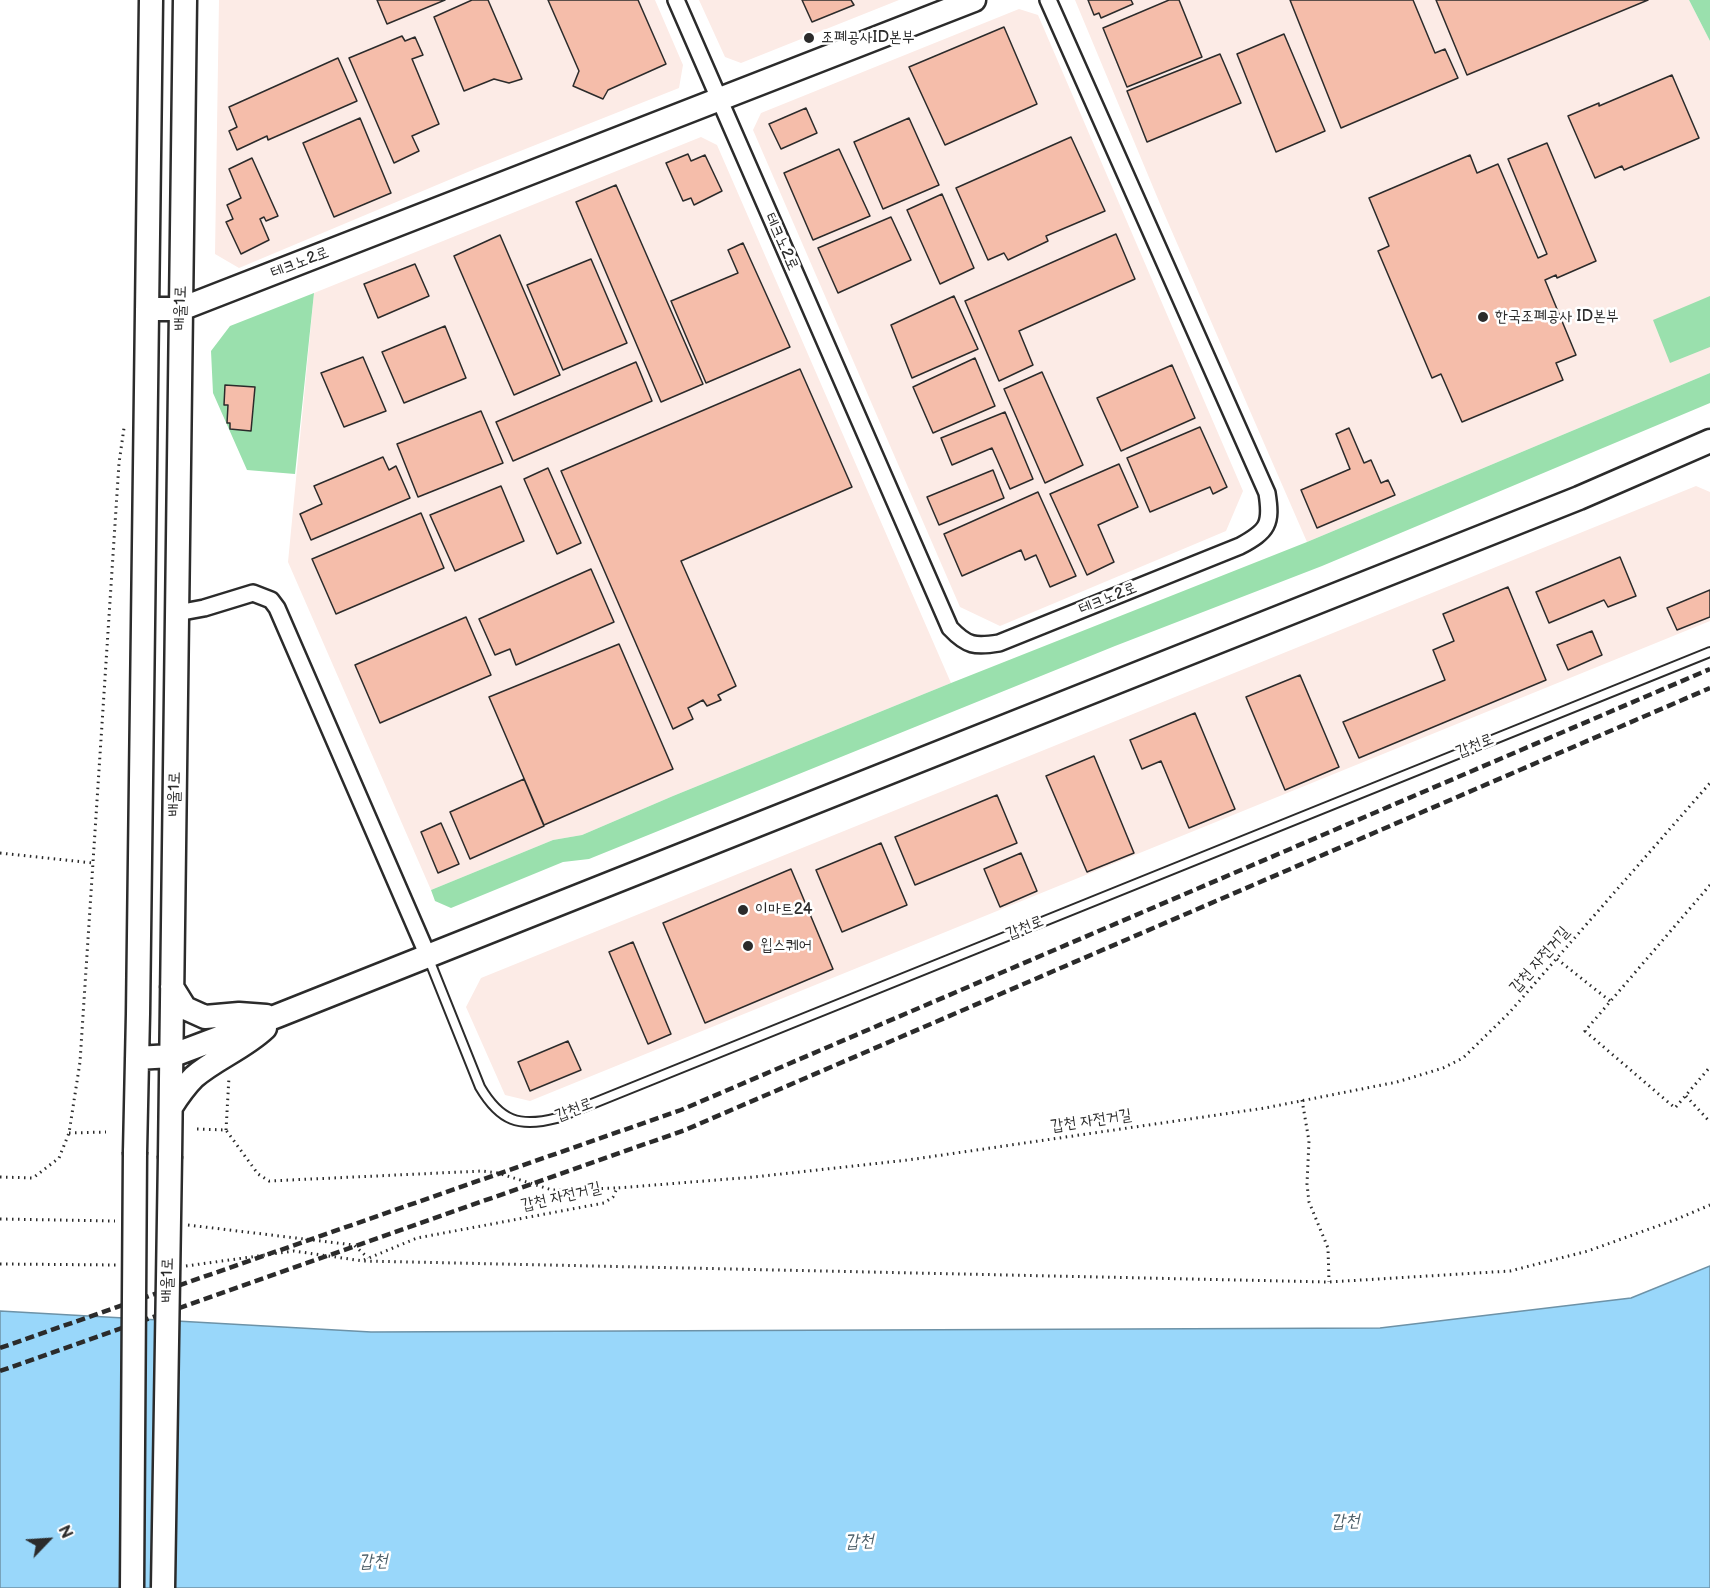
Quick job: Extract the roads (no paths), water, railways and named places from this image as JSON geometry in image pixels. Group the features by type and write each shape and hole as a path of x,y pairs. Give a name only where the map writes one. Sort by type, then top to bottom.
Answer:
{"main road":[{"name":"배울1로","path":"132,1588 135,1152 151,0"},
{"name":"배울1로","path":"163,1588 185,0"},
{"name":"테크노2로","path":"147,309 181,309 974,0"},
{"path":"137,1058 171,1056 277,1016 1579,498 1710,441"},
{"path":"172,987 185,1008 205,1017 239,1014 277,1016"},
{"path":"171,1107 180,1092 195,1076 251,1041 277,1016"}],"street":[{"name":"테크노2로","path":"676,0 950,628 963,641 979,646 999,643 1240,546 1256,537 1265,527 1270,514 1268,493 1048,0"},
{"path":"177,613 204,608 253,593 271,600 277,608 428,956"}],"lane":[{"name":"갑천로","path":"428,956 480,1087 489,1103 513,1121 542,1122 567,1114 1710,652"}],"water":[{"name":"갑천","path":"1710,1266 1710,1588 0,1588 0,1311 371,1332 1380,1328 1631,1298"}],"railway":[{"path":"0,1348 681,1110 1710,669"},
{"path":"0,1371 685,1130 1710,688"}],"place":[{"name":"조폐공사ID본부","path":"809,38"},
{"name":"한국조폐공사 ID본부","path":"1483,317"},
{"name":"이마트24","path":"743,910"},
{"name":"윕스퀘어","path":"748,946"}]}
